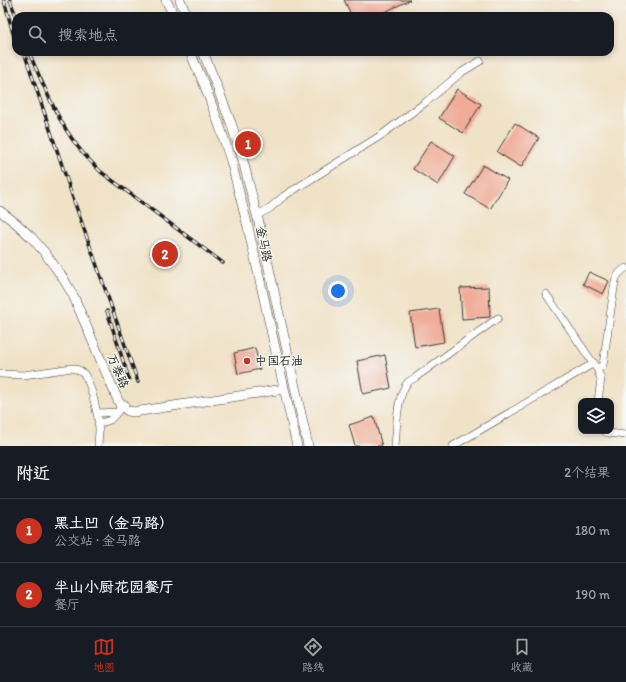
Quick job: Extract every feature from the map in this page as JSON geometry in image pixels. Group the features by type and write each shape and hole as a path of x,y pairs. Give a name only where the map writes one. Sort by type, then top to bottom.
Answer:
{"main road":[{"path":"166,0 172,12"},
{"path":"180,0 185,12"},
{"name":"金马路","path":"192,56 204,84 231,161 248,226 297,446"},
{"name":"金马路","path":"205,56 231,123 242,157 257,215 308,446"},
{"name":"万泰路","path":"0,205 20,220 35,235 67,275 78,293 122,408"},
{"name":"万泰路","path":"0,211 32,238 63,278 73,295 122,408"},
{"name":"万泰路","path":"122,408 283,386"}],"street":[{"path":"257,215 269,209 284,196 380,136 426,102 462,72 480,61"},
{"path":"453,446 596,366 603,365 615,281 617,275 626,268"},
{"path":"546,294 596,366 601,379 598,398"},
{"path":"395,446 401,396 409,381 498,318"},
{"path":"0,374 24,375 72,368 85,374 97,413 99,429 98,446"},
{"path":"97,413 122,408"},
{"path":"98,424 110,420 122,408"},
{"path":"614,434 626,435"}],"building":[{"path":"344,0 410,0 384,12 350,12"},
{"path":"457,89 481,104 463,133 439,118"},
{"path":"515,123 539,138 521,167 497,152"},
{"path":"431,141 455,156 438,185 413,169"},
{"path":"483,165 508,180 490,209 465,194"},
{"path":"589,272 609,281 603,294 583,284"},
{"path":"489,287 490,317 462,319 460,288"},
{"path":"439,309 444,342 415,347 410,313"},
{"name":"中国石油","path":"255,348 260,369 238,374 234,353"},
{"path":"385,355 391,388 363,394 357,361"},
{"path":"374,417 382,446 355,446 349,425"}],"railway":[{"path":"4,0 12,29"},
{"path":"10,0 14,12"},
{"path":"25,56 73,198 138,382"},
{"path":"30,56 51,102 70,137 89,160 101,172 223,263"},
{"path":"107,311 129,379"}],"place":[{"name":"黑土凹（金马路）","path":"248,144"},
{"name":"半山小厨花园餐厅","path":"165,254"},
{"name":"中国石油","path":"247,361"}]}
